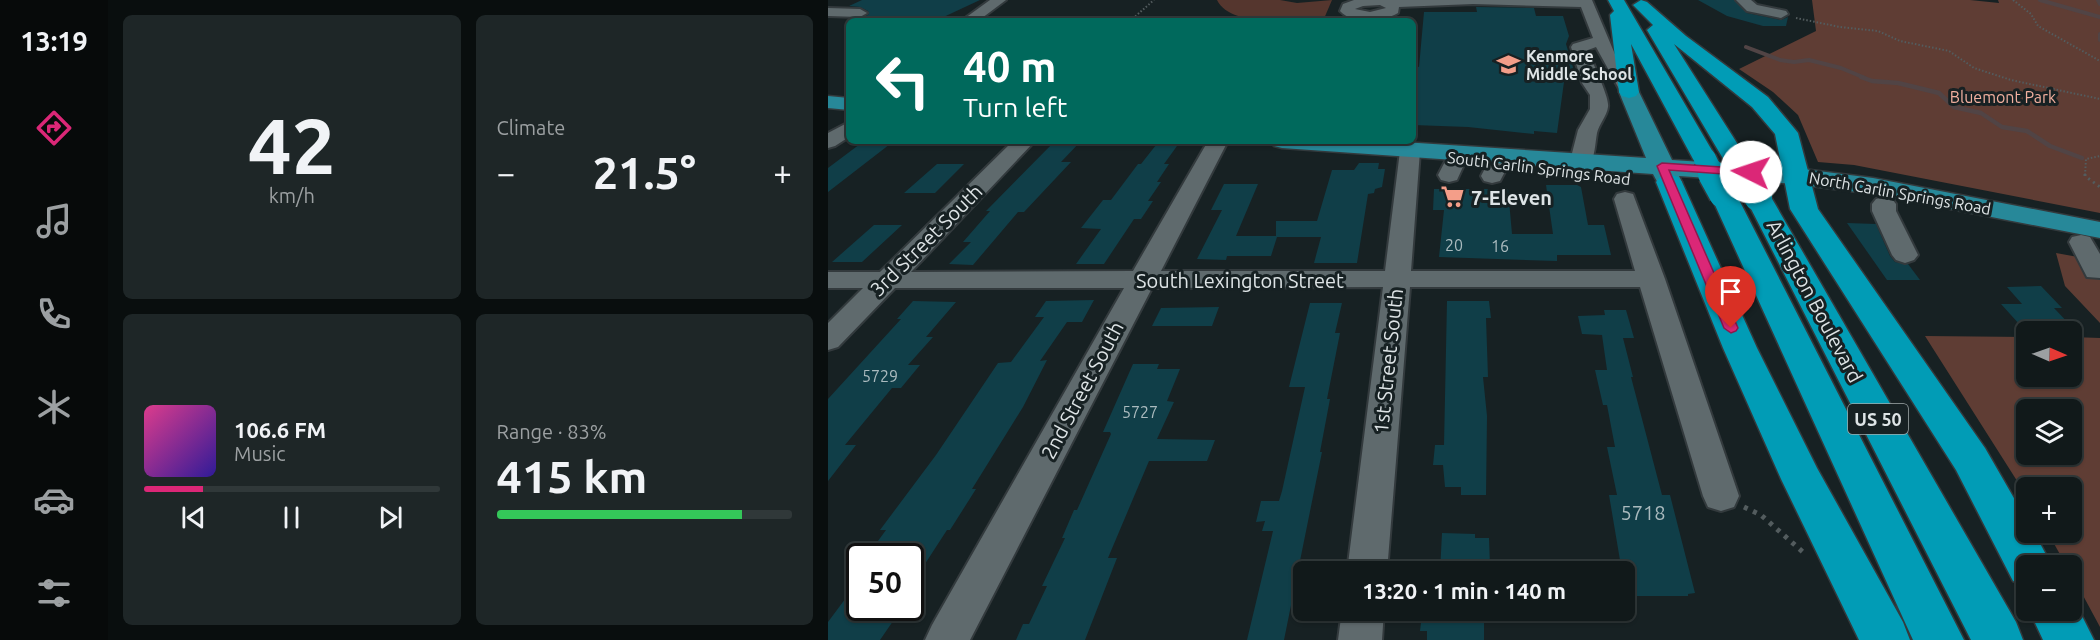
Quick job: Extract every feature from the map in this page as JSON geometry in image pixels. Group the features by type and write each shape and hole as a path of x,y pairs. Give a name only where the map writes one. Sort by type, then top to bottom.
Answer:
{"highway":[{"path":"1617,0 1629,92"},
{"name":"Arlington Boulevard","path":"1617,0 1705,159 1740,184 1939,640"},
{"path":"1639,3 1680,40 1760,102 1786,134 1804,209 1971,459 2023,555"},
{"name":"Arlington Boulevard","path":"1639,3 1998,640"},
{"path":"1665,174 1745,358 1802,479 1885,640"},
{"path":"2058,621 2068,640"}],"main road":[{"path":"1629,92 1665,174"},
{"name":"South Carlin Springs Road","path":"1352,144 1430,167 1665,174"},
{"path":"1542,169 1581,161"},
{"name":"South Carlin Springs Road","path":"1430,167 1581,161 1665,174"},
{"name":"North Carlin Springs Road","path":"1665,174 1797,184 1873,186 2094,247"},
{"name":"North Carlin Springs Road","path":"1797,184 2094,247"}],"street":[{"path":"828,2 833,0"},
{"path":"972,18 999,0"},
{"path":"1743,0 1752,8 1781,14"},
{"path":"1356,1 1348,7 1347,11 1366,16 1382,15 1393,10 1392,5 1388,3 1585,1 1601,41 1629,92"},
{"path":"828,12 860,13"},
{"path":"1581,161 1588,130 1576,119 1582,107 1582,90 1591,83 1579,47 1601,41"},
{"path":"828,142 846,130"},
{"name":"3rd Street South","path":"828,340 1022,144"},
{"name":"2nd Street South","path":"947,640 1216,144"},
{"name":"1st Street South","path":"1368,561 1397,279 1430,167"},
{"path":"1625,199 1721,496"},
{"path":"1884,204 1884,211 1905,255"},
{"name":"South Lexington Street","path":"828,280 1652,279"},
{"path":"1360,640 1362,621"}],"path":[{"path":"1133,18 1154,0"},
{"path":"2013,0 2031,14 2038,26 2100,61"},
{"path":"1781,14 1840,27 1878,31 1900,41 1949,51 1974,68 2011,80 2100,99"},
{"path":"2100,156 2086,159 2084,167 2085,176 2100,187"},
{"path":"1721,496 1761,515 1811,560"}],"shaded area":[{"path":"1217,0 1280,0 1297,3 1332,0 1324,18 1246,18 1224,9"}],"green space":[{"name":"Bluemont Park","path":"1812,0 1970,0 1999,3 1998,0 2100,0 2100,213 1854,165 1818,162 1798,115 1773,92 1739,69 1816,31"},
{"path":"2056,253 2100,261 2100,323 2065,286"},
{"path":"1925,336 2016,337 2016,387 2082,387 2082,337 2100,338 2100,627 2082,594 2082,555 2060,555 2054,543 2082,543 2082,477 2016,477 2016,479"}],"building":[{"path":"862,0 980,0 941,18 863,18 869,14 868,11 860,7 849,6"},
{"path":"1698,0 1734,0 1747,13 1781,20 1788,17 1786,26 1763,26 1727,16"},
{"name":"Kenmore Middle School","path":"1476,7 1534,8 1536,16 1563,16 1569,36 1566,44 1577,81 1564,82 1557,133 1534,131 1534,134 1468,127 1416,125 1416,66 1419,67 1424,12 1477,12"},
{"path":"860,144 890,144 828,192 828,168"},
{"path":"1052,144 1078,144 1061,162 1071,162 1024,212 1018,212 973,265 949,264 971,242 963,242 990,211 986,211"},
{"path":"1156,145 1177,146 1164,164 1169,164 1157,182 1161,182 1148,201 1153,201 1141,219 1134,219 1104,264 1076,264 1101,229 1081,228 1103,200 1111,200 1138,164 1141,164"},
{"path":"1359,163 1379,163 1378,169 1385,169 1382,187 1368,194 1357,263 1314,263 1321,237 1277,237 1271,256 1227,256 1226,260 1197,259 1222,210 1211,210 1224,184 1258,184 1236,236 1276,236 1276,221 1317,221 1332,170 1354,170"},
{"path":"937,164 964,164 935,193 904,193"},
{"path":"1546,185 1581,187 1588,225 1604,225 1611,255 1557,255 1557,261 1439,257 1444,210 1433,210 1434,189 1508,189 1512,234 1553,234"},
{"path":"1847,223 1876,224 1890,256 1895,262 1908,264 1920,280 1887,280"},
{"path":"874,225 902,225 862,262 832,262"},
{"path":"2041,286 2062,308 2054,308 2066,321 2016,321 2001,304 2022,304 2007,287"},
{"path":"1094,300 1082,322 1067,322 1040,361 1047,360 1023,407 972,489 976,489 950,530 947,530 924,565 924,543 876,543 886,530 880,530 936,455 998,363 1011,362 1044,317 1035,317 1046,301"},
{"path":"913,301 956,302 926,337 933,337 908,365 920,365 901,388 892,388 845,445 856,445 828,481 828,399 901,319 897,319"},
{"path":"1447,301 1489,301 1491,318 1486,318 1488,377 1483,377 1487,416 1486,495 1461,495 1461,487 1445,487 1443,465 1433,465 1435,445 1444,445"},
{"path":"1310,303 1342,303 1335,333 1340,333 1327,399 1330,399 1320,452 1322,452 1300,561 1293,561 1293,595 1284,640 1247,640 1273,531 1262,531 1265,521 1256,522 1261,501 1279,501 1305,387 1289,387"},
{"path":"1219,307 1212,326 1152,326 1161,308"},
{"path":"1604,310 1626,310 1634,338 1623,338 1633,377 1631,377 1662,495 1670,495 1695,593 1688,594 1688,596 1635,596 1635,561 1620,561 1609,495 1617,495 1607,447 1615,447 1607,405 1603,405 1595,370 1607,370 1602,335 1582,334 1578,316 1605,315"},
{"path":"1133,364 1159,364 1157,369 1180,369 1167,401 1174,402 1157,439 1215,440 1207,461 1149,461 1108,558 1117,558 1085,640 1016,640 1023,624 1029,624 1047,586 1042,586 1065,538 1062,538 1074,510 1077,510 1111,434 1103,432"},
{"path":"1442,533 1475,534 1475,538 1489,538 1490,561 1441,561"},
{"path":"846,598 846,621 893,621 880,640 828,640 828,622"},
{"path":"1421,621 1484,621 1484,640 1427,640 1427,631 1420,631"}],"waterway":[{"path":"2040,0 2100,17"},
{"path":"2098,0 2100,4"},
{"path":"2100,34 2100,40"},
{"path":"1746,47 1780,60 1794,62 1809,60 1841,68 1865,78"},
{"path":"1861,77 1939,93 1954,107 1981,113 2002,127 2027,131 2050,146 2082,158"}],"place":[{"name":"Kenmore Middle School","path":"1508,65"},
{"name":"7-Eleven","path":"1453,197"}],"route":[{"path":"1731,328 1662,166 1751,172"}]}
